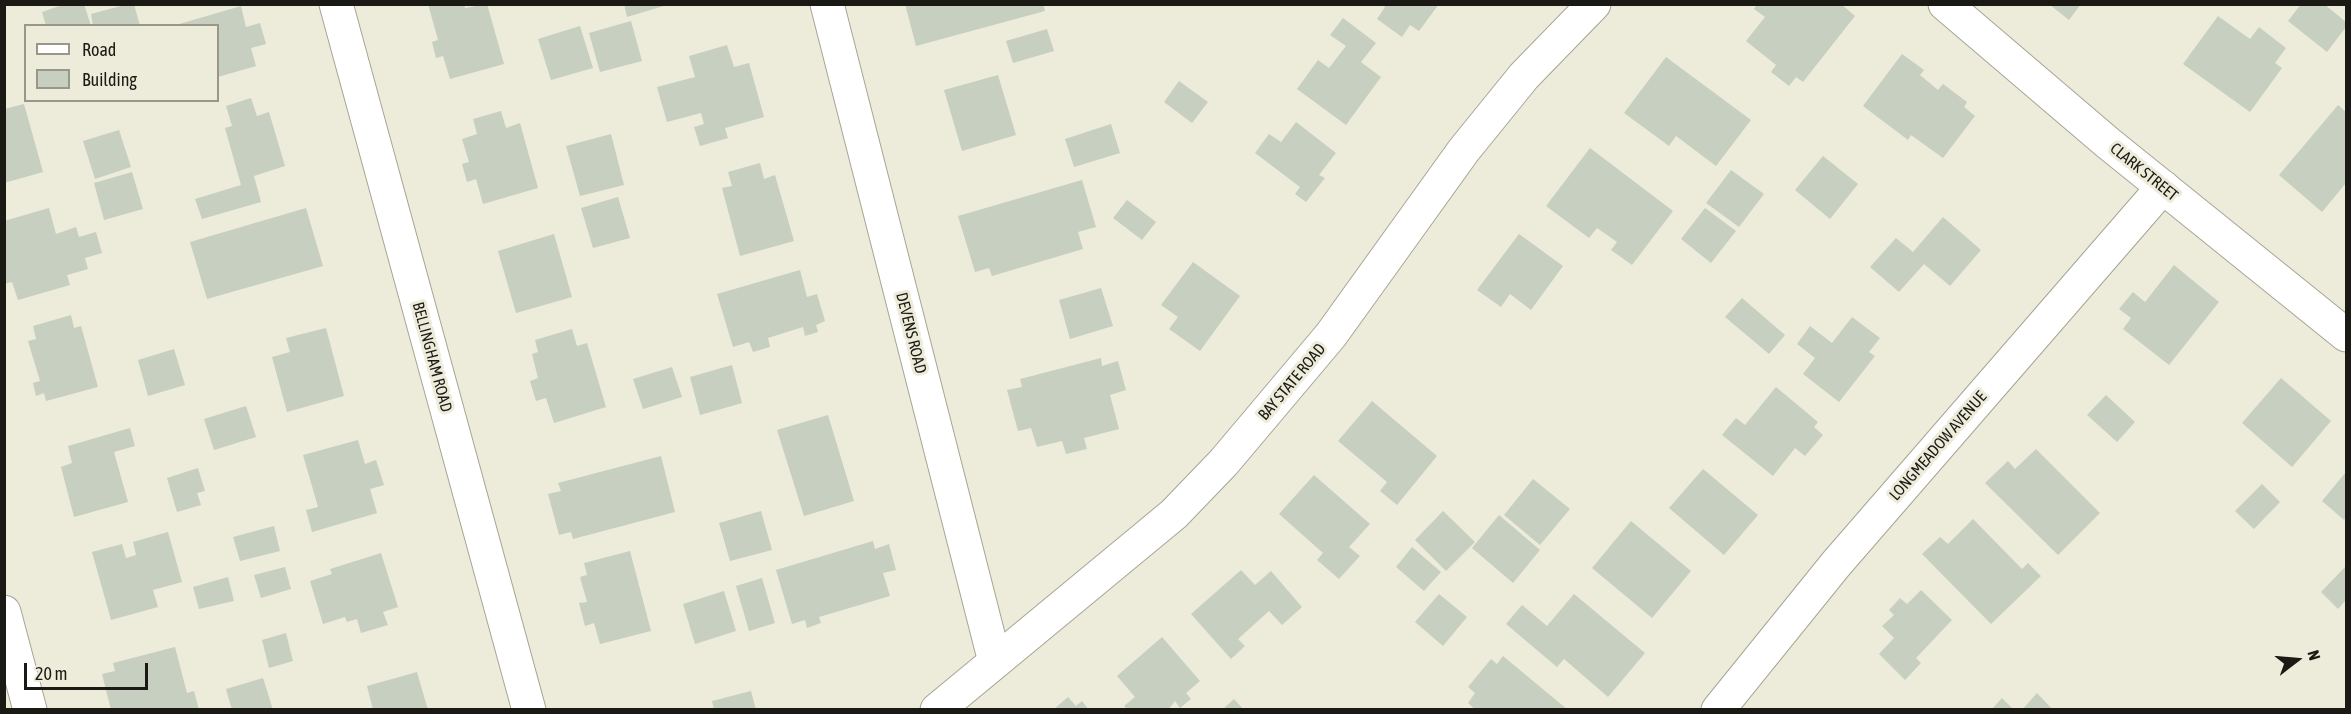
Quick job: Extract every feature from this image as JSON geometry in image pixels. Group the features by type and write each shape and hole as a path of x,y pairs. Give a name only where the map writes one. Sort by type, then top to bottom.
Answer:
{"street":[{"name":"BELLINGHAM ROAD","path":"336,4 529,710"},
{"name":"DEVENS ROAD","path":"827,4 995,662"},
{"name":"BAY STATE ROAD","path":"937,710 1174,514 1224,462 1331,335 1464,150 1509,94 1594,4"},
{"name":"CLARK STREET","path":"1945,4 2163,187 2346,335"},
{"name":"LONGMEADOW AVENUE","path":"1718,710 1844,555 2163,187"},
{"path":"4,612 30,710"}],"building":[{"path":"65,4 84,4 90,24 45,24 42,12"},
{"path":"134,4 139,24 93,24 91,14"},
{"path":"428,4 464,4 465,8 487,4 504,64 450,79 443,56 436,58 432,42 438,40"},
{"path":"624,4 667,4 667,5 627,17"},
{"path":"905,4 1043,4 1045,11 916,46"},
{"path":"1382,4 1439,4 1419,31 1410,25 1402,37 1377,19 1385,7"},
{"path":"1757,4 1841,4 1855,16 1803,82 1796,77 1789,86 1771,72 1776,65 1746,41 1765,17 1754,9"},
{"path":"2049,4 2081,4 2069,20"},
{"path":"2301,4 2324,4 2346,22 2346,27 2327,52 2288,21"},
{"path":"241,6 246,27 260,23 266,44 251,48 256,66 219,77 219,24 179,24"},
{"path":"2218,16 2250,39 2259,27 2286,48 2275,63 2282,68 2250,112 2183,64"},
{"path":"1343,18 1376,43 1361,62 1381,77 1346,125 1297,89 1318,60 1329,68 1346,46 1330,35"},
{"path":"631,21 642,61 600,72 589,33"},
{"path":"580,26 593,68 551,80 538,39"},
{"path":"1047,29 1054,51 1013,63 1006,41"},
{"path":"727,45 734,67 749,63 764,117 725,128 728,138 700,146 694,127 704,124 701,113 667,122 657,87 695,77 689,56"},
{"path":"1902,54 1924,70 1920,75 1938,90 1943,84 1967,102 1964,107 1975,116 1943,158 1911,135 1908,140 1863,106"},
{"path":"1666,57 1751,120 1716,166 1676,136 1669,146 1624,113"},
{"path":"998,75 1016,135 962,151 944,90"},
{"path":"1179,81 1208,102 1192,123 1164,102"},
{"path":"251,98 257,116 269,112 285,166 254,176 261,202 202,219 195,199 241,185 225,128 232,126 226,106"},
{"path":"24,104 43,172 4,183 4,109"},
{"path":"2338,105 2346,112 2346,183 2322,212 2279,175"},
{"path":"501,111 506,128 520,123 538,188 483,204 476,179 467,182 462,164 469,162 462,139 477,134 473,119"},
{"path":"1296,122 1336,153 1319,175 1325,178 1306,202 1295,194 1300,187 1255,153 1269,134 1281,142"},
{"path":"1111,124 1120,153 1074,167 1065,139"},
{"path":"119,130 131,167 95,179 83,141"},
{"path":"611,134 624,185 580,196 566,146"},
{"path":"1590,148 1673,211 1632,265 1611,250 1617,242 1597,228 1589,238 1546,206"},
{"path":"1823,156 1858,184 1830,219 1795,190"},
{"path":"760,163 764,179 775,175 794,241 740,256 722,188 732,186 728,172"},
{"path":"1731,170 1764,194 1739,227 1706,203"},
{"path":"132,172 143,209 104,220 94,183"},
{"path":"1082,180 1096,227 1078,232 1083,249 992,276 989,268 975,272 958,216"},
{"path":"618,197 630,238 593,248 581,208"},
{"path":"1127,200 1156,222 1142,240 1113,218"},
{"path":"49,208 56,234 76,227 79,237 96,232 102,253 85,258 88,269 67,275 70,285 18,300 12,282 4,284 4,221"},
{"path":"306,208 323,266 207,299 190,242"},
{"path":"1705,208 1736,231 1711,263 1681,239"},
{"path":"1943,217 1981,250 1950,286 1924,264 1899,292 1870,267 1896,238 1913,252"},
{"path":"554,234 572,297 516,313 498,251"},
{"path":"1519,234 1563,266 1531,310 1510,294 1501,307 1477,290"},
{"path":"1193,262 1240,296 1200,351 1169,329 1178,317 1161,305"},
{"path":"2174,265 2219,302 2169,365 2123,329 2131,318 2119,309 2133,292 2145,302"},
{"path":"800,270 807,297 817,294 825,321 816,325 818,332 805,336 803,327 768,338 770,347 753,352 749,342 733,347 717,294"},
{"path":"1101,288 1113,326 1070,339 1059,300"},
{"path":"1742,298 1785,335 1769,354 1725,317"},
{"path":"71,315 74,328 81,326 98,387 46,401 44,393 36,396 33,383 40,381 28,341 36,339 33,326"},
{"path":"1852,317 1880,338 1869,352 1875,356 1839,402 1803,374 1815,358 1797,344 1810,326 1832,343"},
{"path":"326,328 344,396 287,412 272,357 290,352 286,338"},
{"path":"572,329 577,346 587,343 606,407 554,423 546,398 536,401 530,381 538,378 532,354 538,352 535,340"},
{"path":"174,349 185,385 148,396 138,360"},
{"path":"1101,358 1102,366 1118,361 1126,390 1110,395 1119,429 1084,438 1087,449 1066,454 1062,441 1037,447 1031,428 1018,431 1007,390 1022,387 1020,379"},
{"path":"732,365 742,403 700,415 690,377"},
{"path":"672,367 682,397 643,409 633,379"},
{"path":"2281,378 2331,421 2292,467 2242,423"},
{"path":"1776,387 1818,422 1814,427 1823,435 1805,456 1795,448 1773,476 1722,435 1736,418 1745,425"},
{"path":"2106,395 2135,422 2117,442 2087,415"},
{"path":"1372,401 1437,456 1397,505 1380,491 1387,482 1338,441"},
{"path":"246,406 256,437 214,450 204,419"},
{"path":"828,415 854,501 804,516 777,430"},
{"path":"130,428 135,446 114,452 128,502 74,517 61,467 72,463 68,446"},
{"path":"358,440 365,464 376,460 384,485 370,489 377,513 312,532 306,510 318,507 303,455"},
{"path":"2036,449 2100,513 2058,555 1985,483 2008,461 2015,469"},
{"path":"661,456 675,512 573,539 571,532 559,535 548,494 561,491 558,483"},
{"path":"198,468 205,491 197,493 201,505 177,512 167,478"},
{"path":"1703,469 1758,515 1724,555 1669,508"},
{"path":"2346,472 2346,517 2344,520 2322,501"},
{"path":"1314,475 1370,524 1349,547 1360,556 1339,579 1317,560 1323,553 1279,514"},
{"path":"1533,479 1570,509 1540,545 1504,515"},
{"path":"2262,484 2280,502 2254,529 2235,511"},
{"path":"761,511 772,550 730,561 719,523"},
{"path":"1443,511 1475,542 1446,571 1415,540"},
{"path":"1499,515 1540,550 1513,583 1472,548"},
{"path":"1973,519 2022,569 2028,563 2041,576 1991,624 1922,554 1940,537 1948,544"},
{"path":"1631,521 1691,571 1652,618 1592,568"},
{"path":"274,526 280,551 240,561 233,537"},
{"path":"168,532 182,582 153,590 158,607 111,620 92,552 122,544 126,558 136,555 133,542"},
{"path":"873,541 875,549 889,544 896,570 883,573 890,596 819,617 821,623 807,628 805,620 792,624 776,570"},
{"path":"1412,547 1441,572 1424,591 1396,567"},
{"path":"630,551 651,631 600,644 594,623 585,626 579,603 587,602 580,577 587,575 584,563"},
{"path":"381,553 398,607 383,612 388,625 361,633 357,619 347,622 345,617 323,624 310,581 332,574 330,569"},
{"path":"2346,566 2346,600 2338,609 2321,592"},
{"path":"285,567 291,589 261,598 254,575"},
{"path":"1241,570 1255,585 1271,571 1302,607 1282,625 1269,611 1238,639 1245,646 1231,659 1191,614"},
{"path":"228,577 234,601 199,609 193,587"},
{"path":"762,578 775,623 749,631 736,586"},
{"path":"1921,590 1952,620 1916,658 1921,663 1905,680 1879,654 1894,638 1882,626 1894,615 1889,610 1900,598 1907,604"},
{"path":"724,591 736,631 695,644 683,604"},
{"path":"1439,594 1467,617 1443,646 1415,622"},
{"path":"1574,594 1645,653 1608,697 1564,659 1557,667 1506,624 1522,605 1547,626"},
{"path":"286,633 293,661 269,668 262,640"},
{"path":"1162,637 1200,681 1186,693 1191,699 1180,708 1175,701 1168,710 1128,710 1124,706 1135,697 1117,676"},
{"path":"175,647 187,693 194,691 199,710 111,710 102,674 115,671 113,663"},
{"path":"1503,656 1568,710 1476,710 1468,703 1475,693 1468,687 1491,659 1497,664"},
{"path":"417,672 428,710 373,710 367,686"},
{"path":"263,678 273,710 232,710 226,689"},
{"path":"751,691 756,710 714,710 712,701"},
{"path":"2037,693 2053,710 2022,710"},
{"path":"1068,697 1076,706 1082,701 1089,710 1053,710"},
{"path":"2002,698 2014,710 1991,710"},
{"path":"1234,699 1244,710 1222,710"}]}
